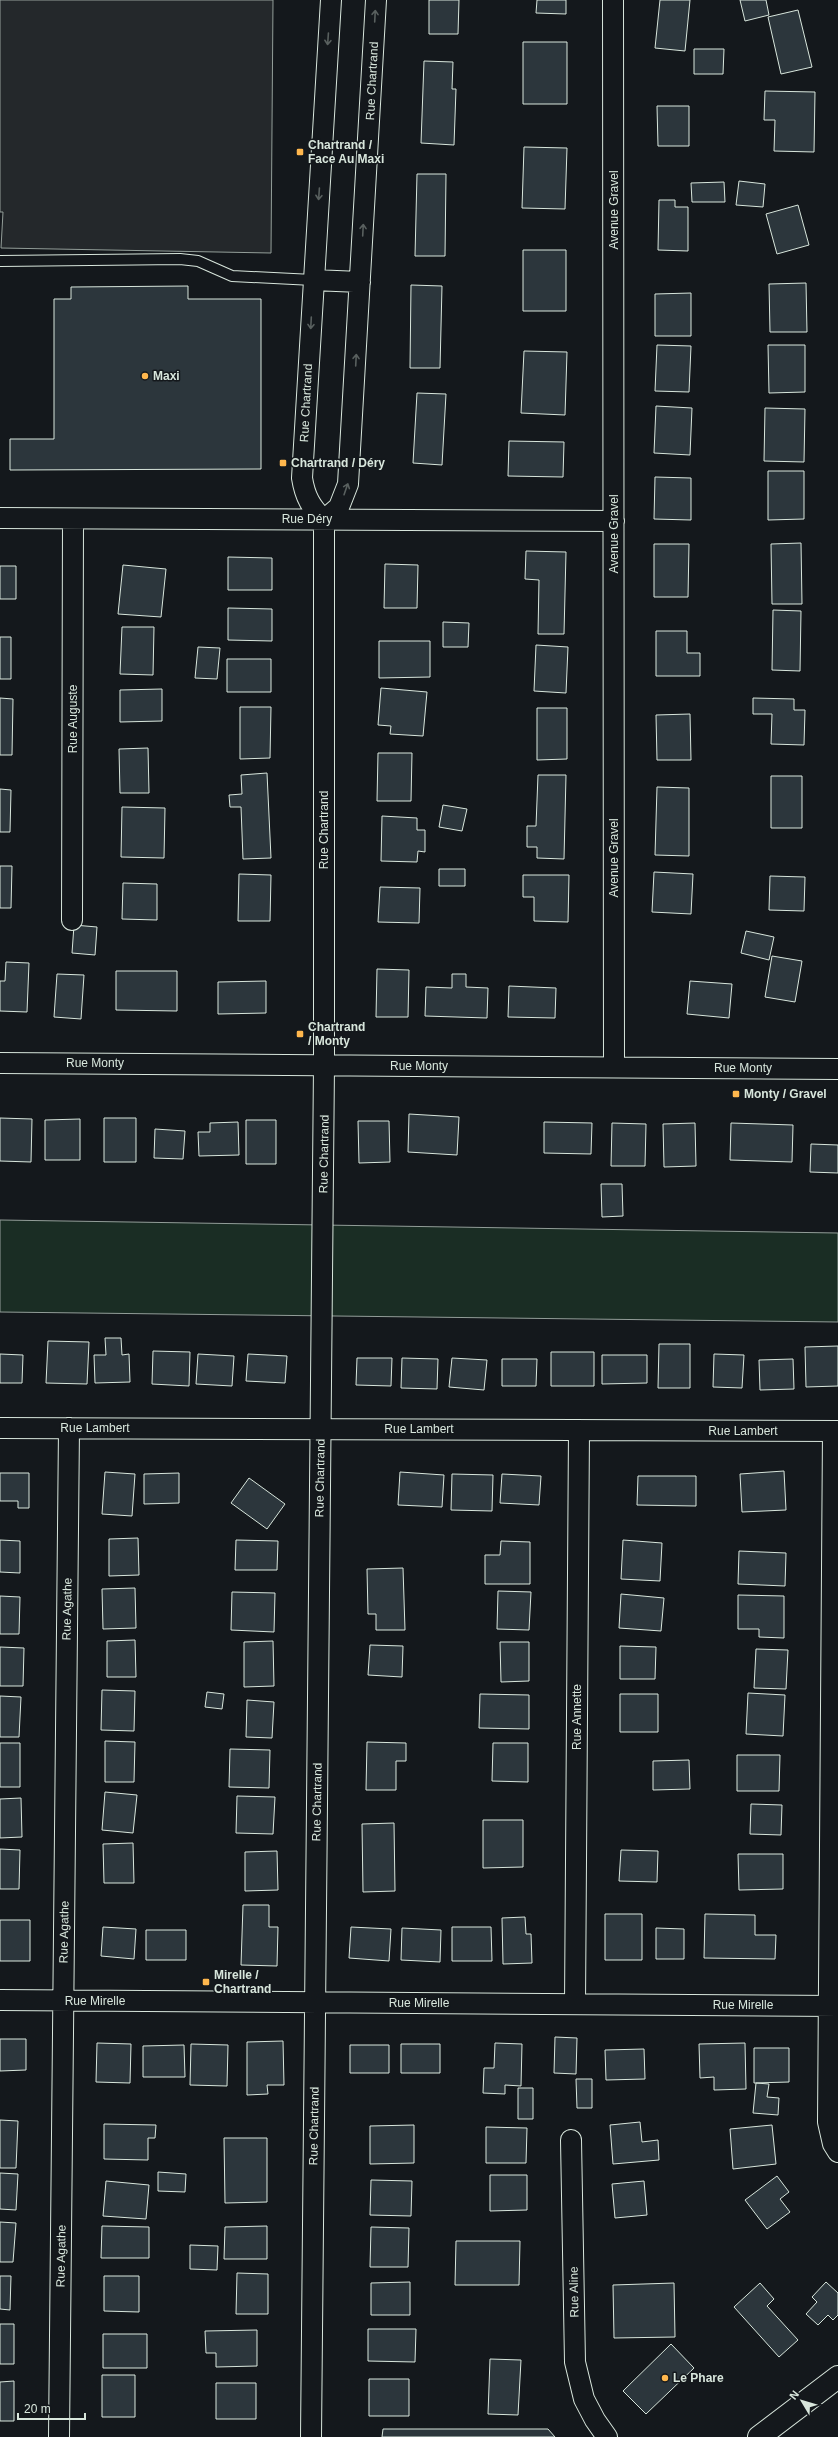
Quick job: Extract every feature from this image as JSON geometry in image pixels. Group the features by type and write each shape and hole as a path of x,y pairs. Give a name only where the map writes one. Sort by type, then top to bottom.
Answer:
{"street":[{"name":"Rue Chartrand","path":"311,2437 324,1065 324,520 312,508 304,494 302,478 331,0"},
{"name":"Rue Chartrand","path":"324,520 339,507 348,484 376,0"},
{"name":"Avenue Gravel","path":"613,0 614,1067"},
{"path":"313,280 360,282"},
{"name":"Rue Déry","path":"0,518 614,521"},
{"name":"Rue Auguste","path":"72,920 73,518"},
{"name":"Rue Monty","path":"0,1063 838,1069"},
{"name":"Rue Lambert","path":"0,1428 836,1431"},
{"name":"Rue Agathe","path":"59,2437 69,1428"},
{"name":"Rue Annette","path":"575,2004 579,1430"},
{"path":"836,1431 834,2006 828,2122 833,2144 838,2152"},
{"name":"Rue Mirelle","path":"0,2000 834,2006"},
{"name":"Rue Aline","path":"571,2140 575,2362 584,2399 595,2420 607,2437"},
{"path":"759,2437 838,2377"}],"lane":[{"path":"0,261 180,259 198,261 232,276 313,280"}],"green space":[{"path":"0,1220 838,1233 838,1322 0,1312"}],"shaded area":[{"path":"0,0 273,0 271,253 1,248 3,212 0,212"}],"building":[{"path":"429,0 459,0 458,34 429,34"},
{"path":"537,0 566,0 566,14 536,13"},
{"path":"660,0 690,0 685,51 655,48"},
{"path":"740,0 766,0 769,15 745,21"},
{"path":"798,10 812,67 781,74 768,17"},
{"path":"523,42 567,42 567,104 523,104"},
{"path":"694,49 724,49 723,74 694,74"},
{"path":"424,61 453,62 452,89 456,89 454,145 421,143"},
{"path":"765,91 815,92 814,152 774,151 775,120 764,120"},
{"path":"657,106 689,106 689,146 658,146"},
{"path":"524,147 567,148 565,209 522,208"},
{"path":"417,174 446,174 445,256 415,256"},
{"path":"739,181 765,184 763,207 736,205"},
{"path":"724,182 725,202 692,202 691,183"},
{"path":"659,200 675,200 675,207 688,207 688,251 658,250"},
{"path":"798,205 809,245 777,254 766,214"},
{"path":"523,250 566,250 566,311 523,311"},
{"path":"806,283 807,332 770,332 769,284"},
{"path":"411,285 442,286 440,368 410,368"},
{"path":"188,286 188,299 261,299 261,469 10,470 10,439 54,439 54,299 71,299 71,287"},
{"path":"691,293 691,336 655,336 655,294"},
{"path":"657,345 691,346 689,392 655,391"},
{"path":"768,345 805,345 805,392 769,393"},
{"path":"524,351 567,352 565,415 521,413"},
{"path":"417,393 446,394 442,465 413,463"},
{"path":"656,406 692,408 690,455 654,453"},
{"path":"765,408 805,409 804,462 764,461"},
{"path":"509,441 564,442 563,477 508,476"},
{"path":"768,471 804,471 804,519 768,520"},
{"path":"655,477 691,478 691,520 654,519"},
{"path":"801,543 802,604 772,604 771,544"},
{"path":"654,544 689,544 688,597 654,597"},
{"path":"526,551 566,552 564,634 538,634 539,580 525,579"},
{"path":"228,557 272,558 272,590 228,590"},
{"path":"385,564 418,565 417,608 384,608"},
{"path":"123,565 166,569 161,617 118,614"},
{"path":"0,566 16,566 16,599 0,599"},
{"path":"228,608 272,609 272,641 228,640"},
{"path":"773,610 801,611 800,671 772,670"},
{"path":"443,622 469,623 468,647 443,647"},
{"path":"122,627 154,627 153,675 120,674"},
{"path":"656,631 687,631 687,653 700,653 700,676 656,676"},
{"path":"0,637 11,637 11,679 0,679"},
{"path":"379,641 430,641 430,677 379,678"},
{"path":"536,645 568,647 566,693 534,691"},
{"path":"198,647 220,648 217,679 195,678"},
{"path":"227,659 271,659 271,692 227,692"},
{"path":"381,688 427,692 423,736 390,734 391,726 378,725"},
{"path":"162,689 162,721 120,722 120,690"},
{"path":"0,698 13,699 12,755 0,755"},
{"path":"753,698 794,699 794,710 805,710 804,745 771,744 772,714 753,714"},
{"path":"240,707 271,707 270,758 240,759"},
{"path":"537,708 567,708 567,759 537,760"},
{"path":"690,714 691,760 657,760 656,715"},
{"path":"148,748 149,793 120,793 119,749"},
{"path":"378,753 412,753 411,801 377,801"},
{"path":"267,773 271,858 243,859 241,807 230,807 229,795 242,794 241,775"},
{"path":"538,775 566,775 564,859 537,858 537,847 527,847 527,826 536,826"},
{"path":"771,776 802,776 802,828 771,828"},
{"path":"657,787 689,788 689,856 655,855"},
{"path":"0,789 11,790 10,832 0,832"},
{"path":"443,805 467,809 462,831 439,827"},
{"path":"122,807 165,808 164,858 121,857"},
{"path":"382,816 417,818 417,830 425,830 425,852 418,851 417,862 381,861"},
{"path":"0,866 12,866 11,908 0,908"},
{"path":"439,869 465,869 465,886 439,886"},
{"path":"654,872 693,874 691,914 652,912"},
{"path":"239,874 271,875 270,921 238,921"},
{"path":"523,875 569,875 568,922 534,921 534,897 523,897"},
{"path":"770,876 805,877 804,911 769,910"},
{"path":"123,883 157,884 157,920 122,919"},
{"path":"380,887 420,888 419,923 378,922"},
{"path":"74,925 97,927 95,955 72,953"},
{"path":"746,931 774,937 769,960 741,953"},
{"path":"772,956 802,961 795,1002 765,997"},
{"path":"6,962 29,963 27,1012 0,1011 0,981 5,981"},
{"path":"377,969 409,970 408,1017 376,1017"},
{"path":"116,971 177,971 177,1011 116,1010"},
{"path":"57,974 84,975 81,1019 54,1017"},
{"path":"452,974 466,974 466,987 488,988 487,1018 425,1016 426,987 452,988"},
{"path":"266,981 266,1013 218,1014 218,982"},
{"path":"690,981 732,984 729,1018 687,1014"},
{"path":"509,986 556,988 555,1018 508,1017"},
{"path":"409,1114 459,1117 457,1155 408,1152"},
{"path":"0,1118 32,1119 31,1162 0,1161"},
{"path":"104,1118 136,1118 136,1162 104,1162"},
{"path":"80,1119 80,1160 45,1160 45,1120"},
{"path":"246,1120 276,1120 276,1164 246,1164"},
{"path":"358,1121 389,1121 390,1162 359,1163"},
{"path":"238,1122 239,1155 199,1156 198,1132 210,1132 210,1123"},
{"path":"544,1122 592,1123 591,1154 544,1153"},
{"path":"612,1123 646,1124 645,1166 611,1166"},
{"path":"695,1123 696,1166 664,1167 663,1124"},
{"path":"731,1123 793,1125 792,1162 730,1160"},
{"path":"155,1129 185,1131 183,1159 154,1158"},
{"path":"811,1144 838,1145 838,1173 810,1172"},
{"path":"601,1184 622,1184 623,1216 602,1217"},
{"path":"105,1338 121,1338 122,1355 129,1354 130,1382 95,1383 94,1355 106,1355"},
{"path":"48,1341 89,1342 87,1384 46,1383"},
{"path":"659,1344 690,1344 690,1388 658,1388"},
{"path":"838,1346 838,1386 806,1387 805,1347"},
{"path":"153,1351 190,1352 189,1386 152,1384"},
{"path":"551,1352 594,1352 594,1386 551,1386"},
{"path":"0,1354 23,1355 22,1383 0,1383"},
{"path":"198,1354 234,1356 232,1386 196,1384"},
{"path":"248,1354 287,1356 285,1383 246,1381"},
{"path":"714,1354 744,1355 742,1388 713,1387"},
{"path":"602,1355 647,1355 647,1383 602,1384"},
{"path":"357,1358 392,1358 391,1386 356,1385"},
{"path":"402,1358 438,1359 437,1389 401,1388"},
{"path":"452,1358 487,1360 484,1390 449,1387"},
{"path":"502,1359 537,1359 536,1386 502,1386"},
{"path":"793,1359 794,1389 760,1390 759,1360"},
{"path":"784,1471 786,1510 742,1512 740,1474"},
{"path":"105,1472 135,1474 132,1516 102,1514"},
{"path":"400,1472 444,1475 442,1507 398,1505"},
{"path":"0,1473 29,1473 29,1508 18,1508 18,1501 0,1501"},
{"path":"179,1473 179,1503 144,1504 144,1474"},
{"path":"452,1474 493,1475 492,1511 451,1510"},
{"path":"502,1474 541,1476 539,1505 500,1503"},
{"path":"638,1476 696,1476 696,1506 637,1505"},
{"path":"249,1478 285,1504 267,1529 231,1503"},
{"path":"138,1538 139,1575 109,1576 109,1539"},
{"path":"0,1540 20,1541 20,1573 0,1572"},
{"path":"236,1540 278,1541 277,1570 235,1570"},
{"path":"623,1540 662,1543 660,1581 621,1579"},
{"path":"501,1541 530,1542 530,1584 485,1584 485,1555 500,1555"},
{"path":"739,1551 786,1553 785,1586 738,1584"},
{"path":"403,1568 405,1630 376,1630 376,1614 368,1614 367,1569"},
{"path":"135,1588 136,1628 103,1629 102,1589"},
{"path":"498,1591 531,1592 529,1630 497,1629"},
{"path":"232,1592 275,1593 274,1632 231,1630"},
{"path":"621,1594 664,1598 661,1631 619,1628"},
{"path":"738,1595 784,1596 784,1638 759,1637 759,1629 738,1629"},
{"path":"0,1596 20,1597 19,1634 0,1634"},
{"path":"135,1640 136,1677 107,1677 107,1641"},
{"path":"273,1641 274,1686 244,1687 244,1642"},
{"path":"500,1642 529,1642 529,1681 501,1682"},
{"path":"370,1645 403,1646 402,1677 368,1675"},
{"path":"620,1646 656,1647 655,1679 620,1679"},
{"path":"0,1647 24,1648 23,1686 0,1686"},
{"path":"756,1649 788,1650 786,1689 754,1688"},
{"path":"102,1690 135,1691 134,1731 101,1730"},
{"path":"207,1692 224,1694 222,1709 205,1707"},
{"path":"748,1693 785,1695 783,1736 746,1734"},
{"path":"480,1694 529,1695 529,1729 479,1728"},
{"path":"620,1694 658,1694 658,1732 620,1732"},
{"path":"0,1696 21,1697 19,1737 0,1737"},
{"path":"247,1700 274,1702 272,1738 246,1737"},
{"path":"105,1741 135,1742 134,1782 105,1782"},
{"path":"367,1742 406,1743 406,1761 396,1761 396,1790 366,1790"},
{"path":"0,1743 20,1743 20,1787 0,1787"},
{"path":"493,1743 528,1743 528,1782 492,1781"},
{"path":"230,1749 270,1750 269,1788 229,1787"},
{"path":"737,1755 780,1755 779,1791 737,1791"},
{"path":"689,1760 690,1789 653,1790 653,1761"},
{"path":"105,1792 137,1795 133,1833 102,1830"},
{"path":"237,1796 275,1797 273,1834 236,1833"},
{"path":"21,1798 22,1837 0,1838 0,1799"},
{"path":"751,1804 782,1805 781,1835 750,1834"},
{"path":"483,1820 523,1820 523,1867 483,1868"},
{"path":"394,1823 395,1891 363,1892 362,1824"},
{"path":"133,1843 134,1883 104,1883 103,1844"},
{"path":"0,1849 20,1850 19,1889 0,1889"},
{"path":"621,1850 658,1851 657,1882 619,1881"},
{"path":"277,1851 278,1890 245,1891 245,1852"},
{"path":"738,1854 783,1854 783,1889 739,1890"},
{"path":"243,1905 269,1905 269,1927 278,1927 277,1966 241,1965"},
{"path":"605,1914 642,1914 642,1960 605,1960"},
{"path":"705,1914 755,1915 755,1935 776,1935 775,1959 704,1958"},
{"path":"525,1917 526,1934 531,1934 532,1963 503,1964 502,1918"},
{"path":"0,1920 30,1920 30,1961 0,1961"},
{"path":"103,1927 136,1929 134,1959 101,1956"},
{"path":"351,1927 391,1929 389,1961 349,1958"},
{"path":"452,1927 491,1927 492,1961 452,1961"},
{"path":"402,1928 441,1930 440,1962 401,1960"},
{"path":"656,1928 684,1929 684,1959 656,1959"},
{"path":"146,1930 186,1930 186,1960 146,1960"},
{"path":"555,2037 577,2038 576,2074 554,2073"},
{"path":"0,2039 26,2039 26,2070 0,2071"},
{"path":"283,2041 284,2085 267,2085 268,2094 247,2095 247,2042"},
{"path":"97,2043 131,2044 130,2083 96,2082"},
{"path":"495,2043 522,2044 521,2086 505,2085 505,2094 483,2093 484,2068 494,2068"},
{"path":"745,2043 746,2089 714,2090 714,2077 700,2078 699,2044"},
{"path":"191,2044 228,2045 227,2086 190,2085"},
{"path":"401,2044 440,2044 440,2073 401,2073"},
{"path":"184,2045 185,2077 143,2077 143,2046"},
{"path":"350,2045 389,2045 389,2073 350,2073"},
{"path":"754,2048 789,2048 789,2082 754,2083"},
{"path":"644,2049 645,2079 606,2080 605,2050"},
{"path":"576,2079 592,2079 592,2108 577,2108"},
{"path":"756,2083 769,2084 767,2097 779,2098 778,2115 753,2113"},
{"path":"518,2088 533,2088 533,2119 518,2119"},
{"path":"0,2120 18,2121 16,2168 0,2168"},
{"path":"640,2122 642,2142 658,2140 659,2160 613,2164 610,2125"},
{"path":"104,2124 156,2125 155,2138 148,2138 148,2160 104,2159"},
{"path":"414,2125 414,2163 370,2164 370,2126"},
{"path":"772,2125 776,2164 733,2169 730,2129"},
{"path":"486,2127 527,2128 526,2163 486,2163"},
{"path":"224,2138 267,2138 267,2202 225,2203"},
{"path":"158,2172 186,2174 185,2192 158,2191"},
{"path":"0,2173 18,2174 16,2210 0,2209"},
{"path":"490,2175 527,2175 527,2210 490,2211"},
{"path":"777,2176 789,2192 780,2199 790,2212 767,2229 745,2200"},
{"path":"371,2180 412,2181 411,2216 370,2215"},
{"path":"106,2181 149,2185 146,2219 103,2216"},
{"path":"644,2181 647,2215 615,2218 612,2184"},
{"path":"0,2222 16,2223 13,2262 0,2262"},
{"path":"102,2226 149,2227 149,2258 101,2258"},
{"path":"267,2226 267,2259 224,2259 225,2227"},
{"path":"371,2227 409,2228 408,2267 370,2267"},
{"path":"456,2241 520,2241 519,2285 455,2285"},
{"path":"190,2245 218,2246 217,2270 190,2269"},
{"path":"237,2273 268,2274 268,2314 236,2314"},
{"path":"0,2276 11,2276 10,2310 0,2309"},
{"path":"104,2276 139,2276 139,2312 104,2311"},
{"path":"410,2282 410,2315 371,2315 371,2283"},
{"path":"826,2282 838,2293 838,2315 833,2320 828,2315 818,2325 806,2314 817,2302 812,2297"},
{"path":"674,2283 675,2337 614,2338 613,2285"},
{"path":"760,2283 774,2299 767,2306 798,2340 779,2357 734,2307"},
{"path":"0,2324 14,2324 14,2364 0,2364"},
{"path":"368,2329 416,2329 415,2362 368,2361"},
{"path":"257,2330 257,2366 216,2367 216,2353 206,2353 205,2331"},
{"path":"103,2334 147,2334 147,2368 103,2368"},
{"path":"671,2344 694,2368 646,2414 623,2391"},
{"path":"490,2359 521,2360 518,2415 488,2414"},
{"path":"102,2375 135,2375 135,2417 102,2417"},
{"path":"369,2379 409,2379 409,2416 369,2416"},
{"path":"14,2381 14,2421 0,2421 0,2382"},
{"path":"216,2383 256,2383 256,2419 216,2419"},
{"path":"383,2429 548,2429 555,2437 382,2437"}],"place":[{"name":"Chartrand / Face Au Maxi","path":"300,152"},
{"name":"Maxi","path":"145,376"},
{"name":"Chartrand / Déry","path":"283,463"},
{"name":"Chartrand / Monty","path":"300,1034"},
{"name":"Monty / Gravel","path":"736,1094"},
{"name":"Mirelle / Chartrand","path":"206,1982"},
{"name":"Le Phare","path":"665,2378"}]}
